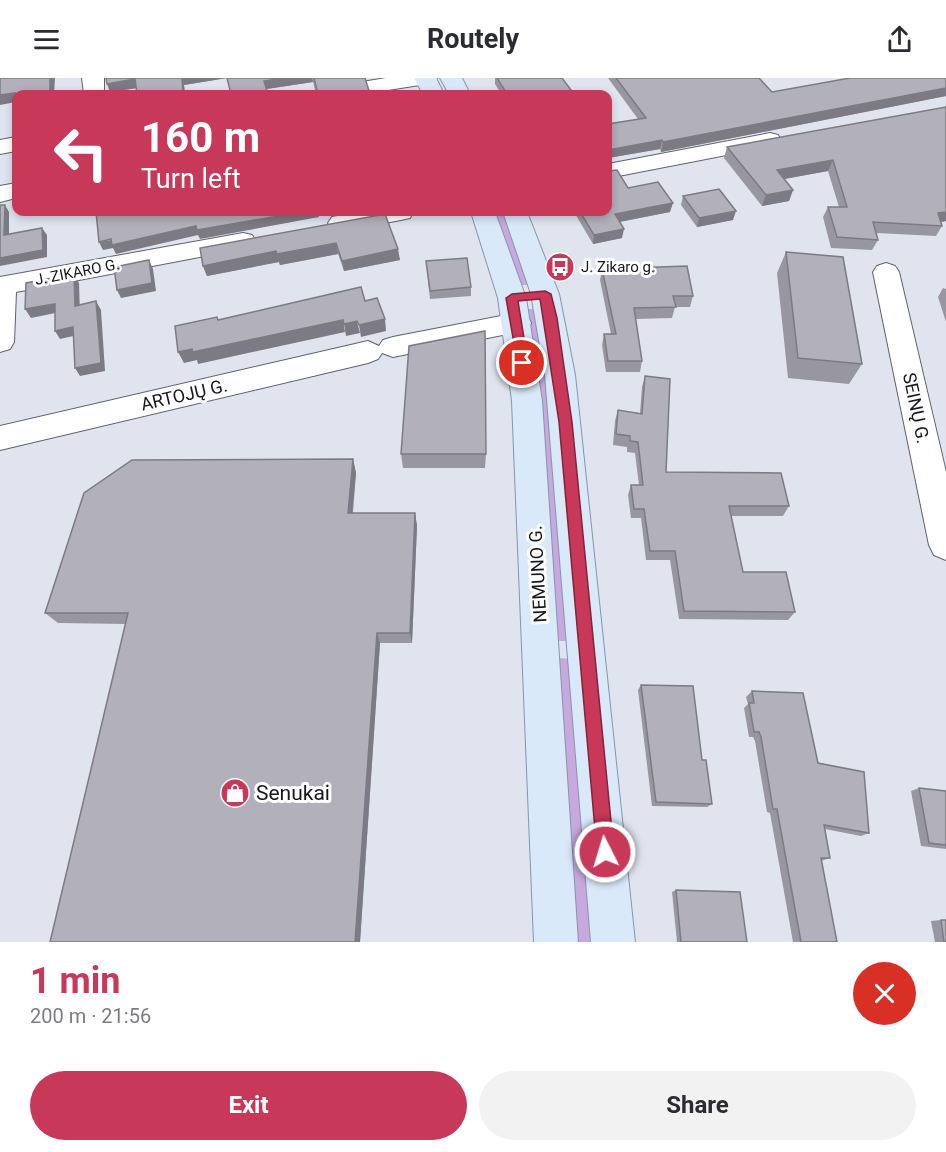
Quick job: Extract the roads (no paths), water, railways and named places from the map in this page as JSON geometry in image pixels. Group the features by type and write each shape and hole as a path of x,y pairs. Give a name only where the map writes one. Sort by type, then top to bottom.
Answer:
{"main road":[{"name":"NEMUNO G.","path":"484,216 514,310 531,447 556,942"},
{"path":"516,216 545,294 551,318 565,422 613,942"},
{"path":"514,310 545,294"}],"street":[{"path":"351,90 425,78"},
{"path":"612,170 789,137"},
{"path":"314,228 379,216"},
{"name":"J. ZIKARO G.","path":"2,286 268,236"},
{"name":"SEINŲ G.","path":"886,272 946,545"},
{"path":"0,342 2,286"},
{"name":"ARTOJŲ G.","path":"0,438 381,349 514,310"}],"place":[{"name":"J. Zikaro g.","path":"560,267"},
{"name":"Senukai","path":"235,793"}]}
